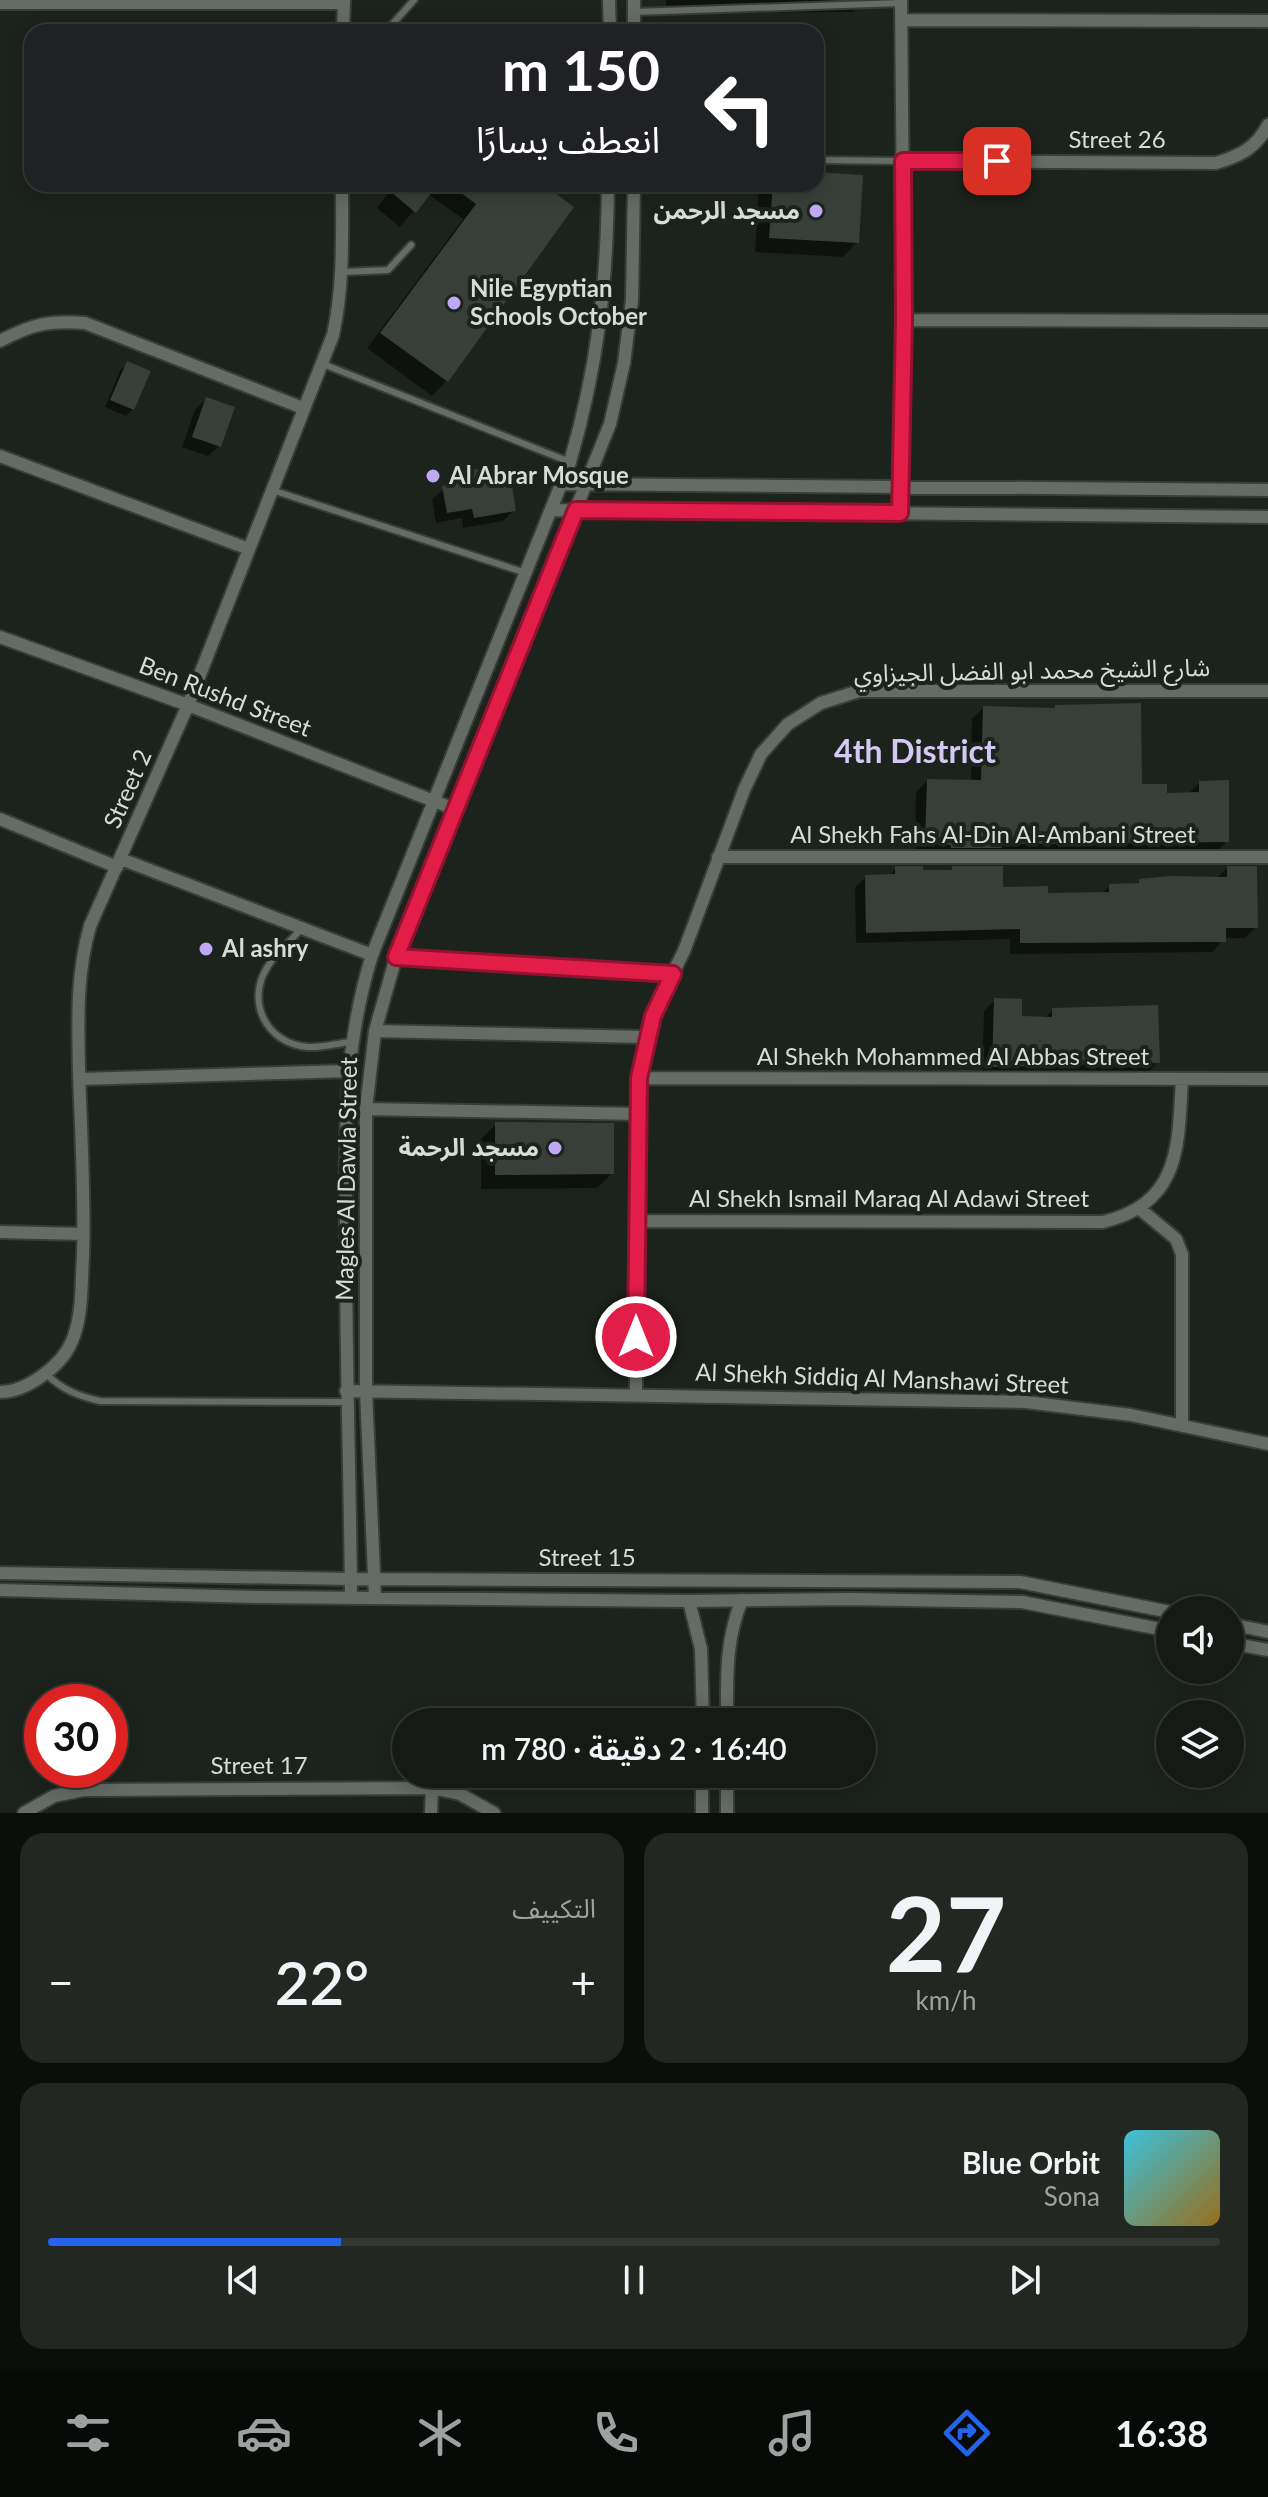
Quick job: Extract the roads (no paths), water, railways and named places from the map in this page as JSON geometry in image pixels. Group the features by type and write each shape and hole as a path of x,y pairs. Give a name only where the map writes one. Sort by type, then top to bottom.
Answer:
{"street":[{"path":"609,0 610,24"},
{"path":"0,3 344,2 343,24"},
{"path":"900,513 904,320 901,2"},
{"path":"901,20 1268,21"},
{"name":"Street 26","path":"903,161 1216,163 1241,156 1261,139 1268,125"},
{"name":"Street 2","path":"0,1392 10,1392 46,1374 72,1343 81,1304 83,1234 78,1002 83,951 90,926 188,705 333,335 340,304 342,192"},
{"name":"Magles Al Dawla Street","path":"351,1597 346,1396 346,1120 351,1042 372,955 570,462 586,407 597,350 605,292 608,192"},
{"name":"Magles Al Dawla Street","path":"375,1597 366,1391 366,1114 375,1031 396,957 610,424 624,363 632,300 634,192"},
{"path":"904,320 1268,321"},
{"path":"0,341 27,327 56,321 85,323 303,408"},
{"path":"0,456 249,549"},
{"path":"562,484 1268,490"},
{"path":"552,510 1268,517"},
{"name":"Ben Rushd Street","path":"0,637 188,705 457,810"},
{"name":"شارع الشيخ محمد ابو الفضل الجيزاوي","path":"636,1395 639,1078 646,1037 761,754 788,724 821,703 859,691 1268,691"},
{"path":"0,819 372,955"},
{"name":"Al Shekh Fahs Al-Din Al-Ambani Street","path":"718,857 1268,857"},
{"path":"396,957 673,974"},
{"path":"375,1031 646,1037"},
{"path":"80,1079 348,1071"},
{"name":"Al Shekh Mohammed Al Abbas Street","path":"639,1078 1268,1079"},
{"name":"Al Shekh Ismail Maraq Al Adawi Street","path":"637,1221 1103,1222 1140,1209 1158,1192 1171,1171 1178,1148 1182,1079"},
{"path":"346,1120 366,1114 638,1114"},
{"path":"1140,1209 1176,1239 1182,1254 1182,1426"},
{"path":"0,1232 83,1234"},
{"name":"Al Shekh Siddiq Al Manshawi Street","path":"346,1396 366,1391 1026,1402 1078,1407 1268,1444"},
{"name":"Street 15","path":"0,1573 351,1579 1020,1582 1156,1609"},
{"path":"849,1582 850,1599"},
{"name":"Street 15","path":"0,1590 689,1601 850,1599 1022,1602 1156,1628"},
{"path":"727,1708 727,1648 732,1623 742,1600"},
{"path":"689,1601 701,1649 703,1708"},
{"path":"1244,1627 1268,1632"},
{"path":"1244,1646 1268,1650"},
{"path":"431,1813 432,1788"},
{"name":"Street 17","path":"24,1813 54,1796 84,1790 432,1788 460,1794 494,1813"},
{"path":"702,1788 702,1813"},
{"path":"727,1788 727,1813"}],"lane":[{"path":"392,24 414,0"},
{"path":"634,6 901,2"},
{"path":"824,160 903,161"},
{"path":"342,272 388,270 411,245"},
{"path":"323,364 570,462"},
{"path":"272,490 526,573"},
{"path":"301,929 268,966 257,992 263,1019 282,1040 308,1047 351,1042"},
{"path":"46,1374 62,1388 80,1397 100,1401 346,1396"}],"place":[{"name":"مسجد الرحمن","path":"816,211"},
{"name":"Nile Egyptian Schools October","path":"454,303"},
{"name":"Al Abrar Mosque","path":"433,476"},
{"name":"Al ashry","path":"206,949"},
{"name":"مسجد الرحمة","path":"555,1148"}],"district":[{"name":"4th District","path":"915,752"}]}
